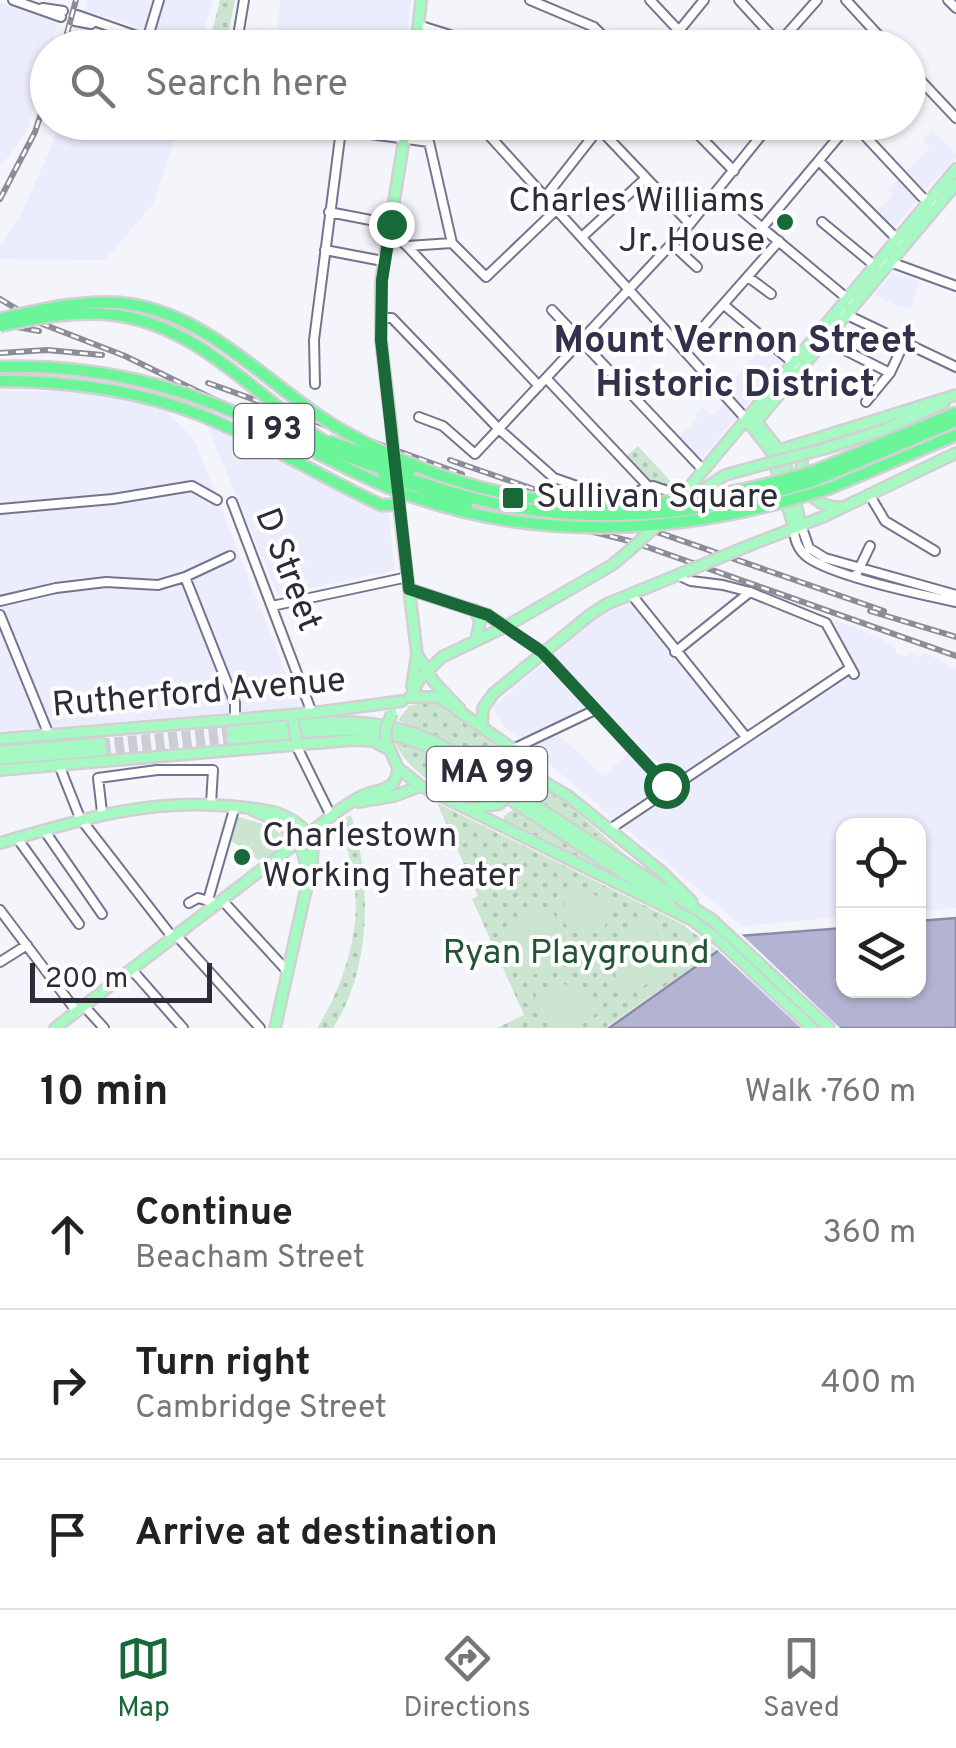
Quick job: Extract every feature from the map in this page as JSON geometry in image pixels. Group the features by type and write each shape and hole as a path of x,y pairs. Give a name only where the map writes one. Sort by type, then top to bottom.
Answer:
{"highway":[{"path":"0,322 54,307 98,302 132,305 164,314 215,340 343,431 463,485"},
{"path":"0,322 86,314 149,323 211,356 311,433 365,466 443,499 540,524"},
{"name":"I 93","path":"0,368 70,366 146,380 463,485 540,502 640,506 718,496 815,475 956,410"},
{"name":"I 93","path":"0,368 92,371 166,387 239,414 411,496 474,514 597,528 676,525 743,513 830,488 956,435"},
{"name":"I 93","path":"0,368 69,373 145,386 449,491 527,510 596,515 686,510 753,498 956,421"},
{"path":"0,381 97,388 183,409 376,502 399,502"}],"main road":[{"path":"418,30 421,0"},
{"path":"406,140 384,261 381,318 417,654 407,699"},
{"path":"851,301 874,265 900,242 956,170"},
{"path":"932,203 956,184"},
{"path":"692,920 422,786 398,768 388,745 386,727 392,713 407,699 426,670 442,657 505,627 612,565 660,522 841,312 890,262 900,242"},
{"path":"797,366 824,340 841,312"},
{"path":"777,453 956,396"},
{"path":"660,522 716,479 894,426 956,396"},
{"path":"750,420 788,470 798,526"},
{"path":"822,436 802,460 806,486 813,498 824,505 848,506"},
{"path":"482,727 482,708 487,700 601,607 848,506 956,453"},
{"path":"409,589 475,610 505,627"},
{"path":"475,610 480,622 476,640"},
{"path":"417,654 460,709"},
{"path":"407,699 438,696 513,750 517,781 510,794 499,804 479,809 464,807"},
{"name":"Rutherford Avenue","path":"0,739 289,718 407,699"},
{"path":"289,718 296,742"},
{"name":"MA 99","path":"812,1028 726,938 714,921 417,732 365,722 232,735 343,730 401,735 436,751 692,920 726,938 829,1028"},
{"name":"Rutherford Avenue","path":"0,770 296,742 362,740 388,745"},
{"path":"0,751 101,747 0,759"},
{"path":"518,766 560,790 610,829 714,921"},
{"path":"55,1028 332,816 367,794 389,789 398,768"},
{"path":"351,803 394,796 422,786"},
{"path":"0,843 102,812 146,806 211,804 276,810 309,834 313,854 275,1028"},
{"path":"235,806 278,822 300,842 306,860 306,886"}],"street":[{"path":"12,0 62,14"},
{"path":"151,30 159,0"},
{"path":"239,30 244,0"},
{"path":"530,0 597,30"},
{"path":"650,0 679,30 704,0"},
{"path":"738,0 767,30"},
{"path":"793,30 816,0"},
{"path":"846,0 874,30"},
{"path":"76,18 117,30"},
{"path":"418,24 436,30"},
{"path":"926,86 956,118"},
{"path":"315,384 313,346 339,140"},
{"path":"418,140 429,142 452,242 486,277 557,209"},
{"path":"493,140 750,420"},
{"path":"546,196 588,140"},
{"path":"612,140 690,224"},
{"path":"704,140 734,171"},
{"path":"419,417 443,426 475,454 690,224 757,140"},
{"path":"764,227 837,140"},
{"path":"869,140 932,203"},
{"path":"820,162 900,242"},
{"path":"583,236 646,178"},
{"path":"718,191 851,301"},
{"path":"329,212 391,224"},
{"path":"822,222 874,265 890,262 956,286"},
{"path":"388,235 408,246 669,512"},
{"path":"682,347 779,241"},
{"path":"408,246 452,242"},
{"path":"672,244 697,266"},
{"path":"325,250 384,261"},
{"path":"748,277 771,294"},
{"path":"724,305 797,366"},
{"path":"552,310 703,470"},
{"path":"841,312 956,367"},
{"path":"381,318 392,318 500,429 557,480 618,498 648,487 661,487 682,496"},
{"path":"824,340 890,373"},
{"path":"866,402 890,373 904,343"},
{"path":"0,510 113,500 192,486 217,500"},
{"path":"870,494 885,521 935,551"},
{"name":"D Street","path":"232,502 312,713"},
{"path":"798,526 814,552 857,573 956,599"},
{"path":"857,573 870,546"},
{"path":"0,602 56,588 106,582 158,584 185,577 230,556"},
{"path":"610,829 851,671 826,624 750,592 690,581 682,573"},
{"path":"185,577 235,703 235,720"},
{"path":"272,606 408,577"},
{"path":"676,652 750,592"},
{"path":"631,594 746,737"},
{"path":"0,616 49,735"},
{"path":"505,627 542,652 670,790"},
{"path":"0,644 10,640"},
{"path":"513,750 596,710"},
{"path":"296,742 332,816"},
{"path":"59,765 80,818 175,936 260,1028"},
{"path":"102,812 98,778 157,770 213,770 211,804"},
{"path":"215,902 235,806"},
{"path":"44,830 102,914"},
{"path":"17,838 78,924"},
{"path":"189,903 198,898 215,902 288,972"},
{"path":"0,910 81,1009 104,1028"},
{"path":"0,962 27,945"},
{"path":"132,970 183,1028"}],"shaded area":[{"path":"88,0 157,0 149,29 85,11"},
{"path":"165,0 213,0 204,30 156,30"},
{"path":"281,0 411,0 407,30 277,30"},
{"path":"0,3 58,20 55,30 30,30 30,120 27,131 0,167"},
{"path":"933,130 956,158 925,190 906,171 930,148 923,140"},
{"path":"174,140 153,204 105,260 0,259 0,245 21,214 53,143"},
{"path":"898,179 917,200 894,228 876,211 893,195 888,189"},
{"path":"893,273 920,281 911,308 874,294"},
{"path":"765,344 784,360 744,408 726,389"},
{"path":"0,391 128,397 167,412 194,439 299,707 0,731"},
{"path":"724,404 736,418 700,460 679,437 698,418 695,413 702,407 711,416"},
{"path":"205,421 388,510 395,570 278,595"},
{"path":"633,603 750,744 858,672 831,619 877,636 896,648 895,653 906,657 909,652 920,658 924,652 956,669 956,908 926,910 926,818 836,818 836,918 742,926 529,747 558,734 603,776 630,752 663,786 674,779 559,666 555,655 600,615"},
{"path":"541,666 588,710 527,739 516,736 505,727 493,707"}],"green space":[{"path":"220,0 235,0 229,30 213,29"},
{"path":"638,446 673,488 648,480 627,456"},
{"path":"430,701 459,717 502,753 509,765 509,783 442,739 398,720 409,706"},
{"path":"394,739 433,754 499,797 471,800 438,787 410,764"},
{"path":"528,779 544,784 626,855 672,888 525,793"},
{"name":"Ryan Playground","path":"437,803 680,923 717,950 605,1028 497,1028 524,1015 472,899 478,896"},
{"path":"516,808 643,891 504,823 504,816"},
{"path":"351,815 363,868 361,952 346,1004 333,1028 317,1028 341,980 355,926 355,891 341,820"},
{"path":"235,816 268,825 287,838 261,862 229,839"},
{"path":"580,887 608,902 606,924 592,934 573,931 559,912 574,889"},
{"path":"547,907 562,930 563,952 550,968 524,976 503,933 505,927"},
{"path":"643,915 678,964 672,972 623,996 615,973 616,951 625,932"},
{"path":"562,983 580,990 596,1014 566,1028 552,1028 535,994"}],"water":[{"path":"956,918 956,1028 609,1028 739,936 836,929 836,998 926,998 926,920"}],"pier":[{"path":"738,931 840,1028 801,1028 715,948"}],"tunnel":[{"path":"101,743 231,731"},
{"path":"102,751 232,739"}],"railway":[{"path":"68,30 76,0"},
{"path":"0,199 31,140"},
{"path":"0,299 40,323 125,356 236,410 559,523 633,542 956,656"},
{"path":"0,324 39,331"},
{"path":"0,353 47,350 102,355"},
{"path":"208,383 462,474"},
{"path":"450,460 884,611"},
{"path":"870,611 956,637"}],"place":[{"name":"Charles Williams Jr. House","path":"785,222"},
{"name":"Sullivan Square","path":"513,498"},
{"name":"Charlestown Working Theater","path":"242,857"}],"district":[{"name":"Mount Vernon Street Historic District","path":"735,364"}],"route":[{"path":"391,224 382,280 381,340 409,589 488,615 542,652 666,785"}]}
